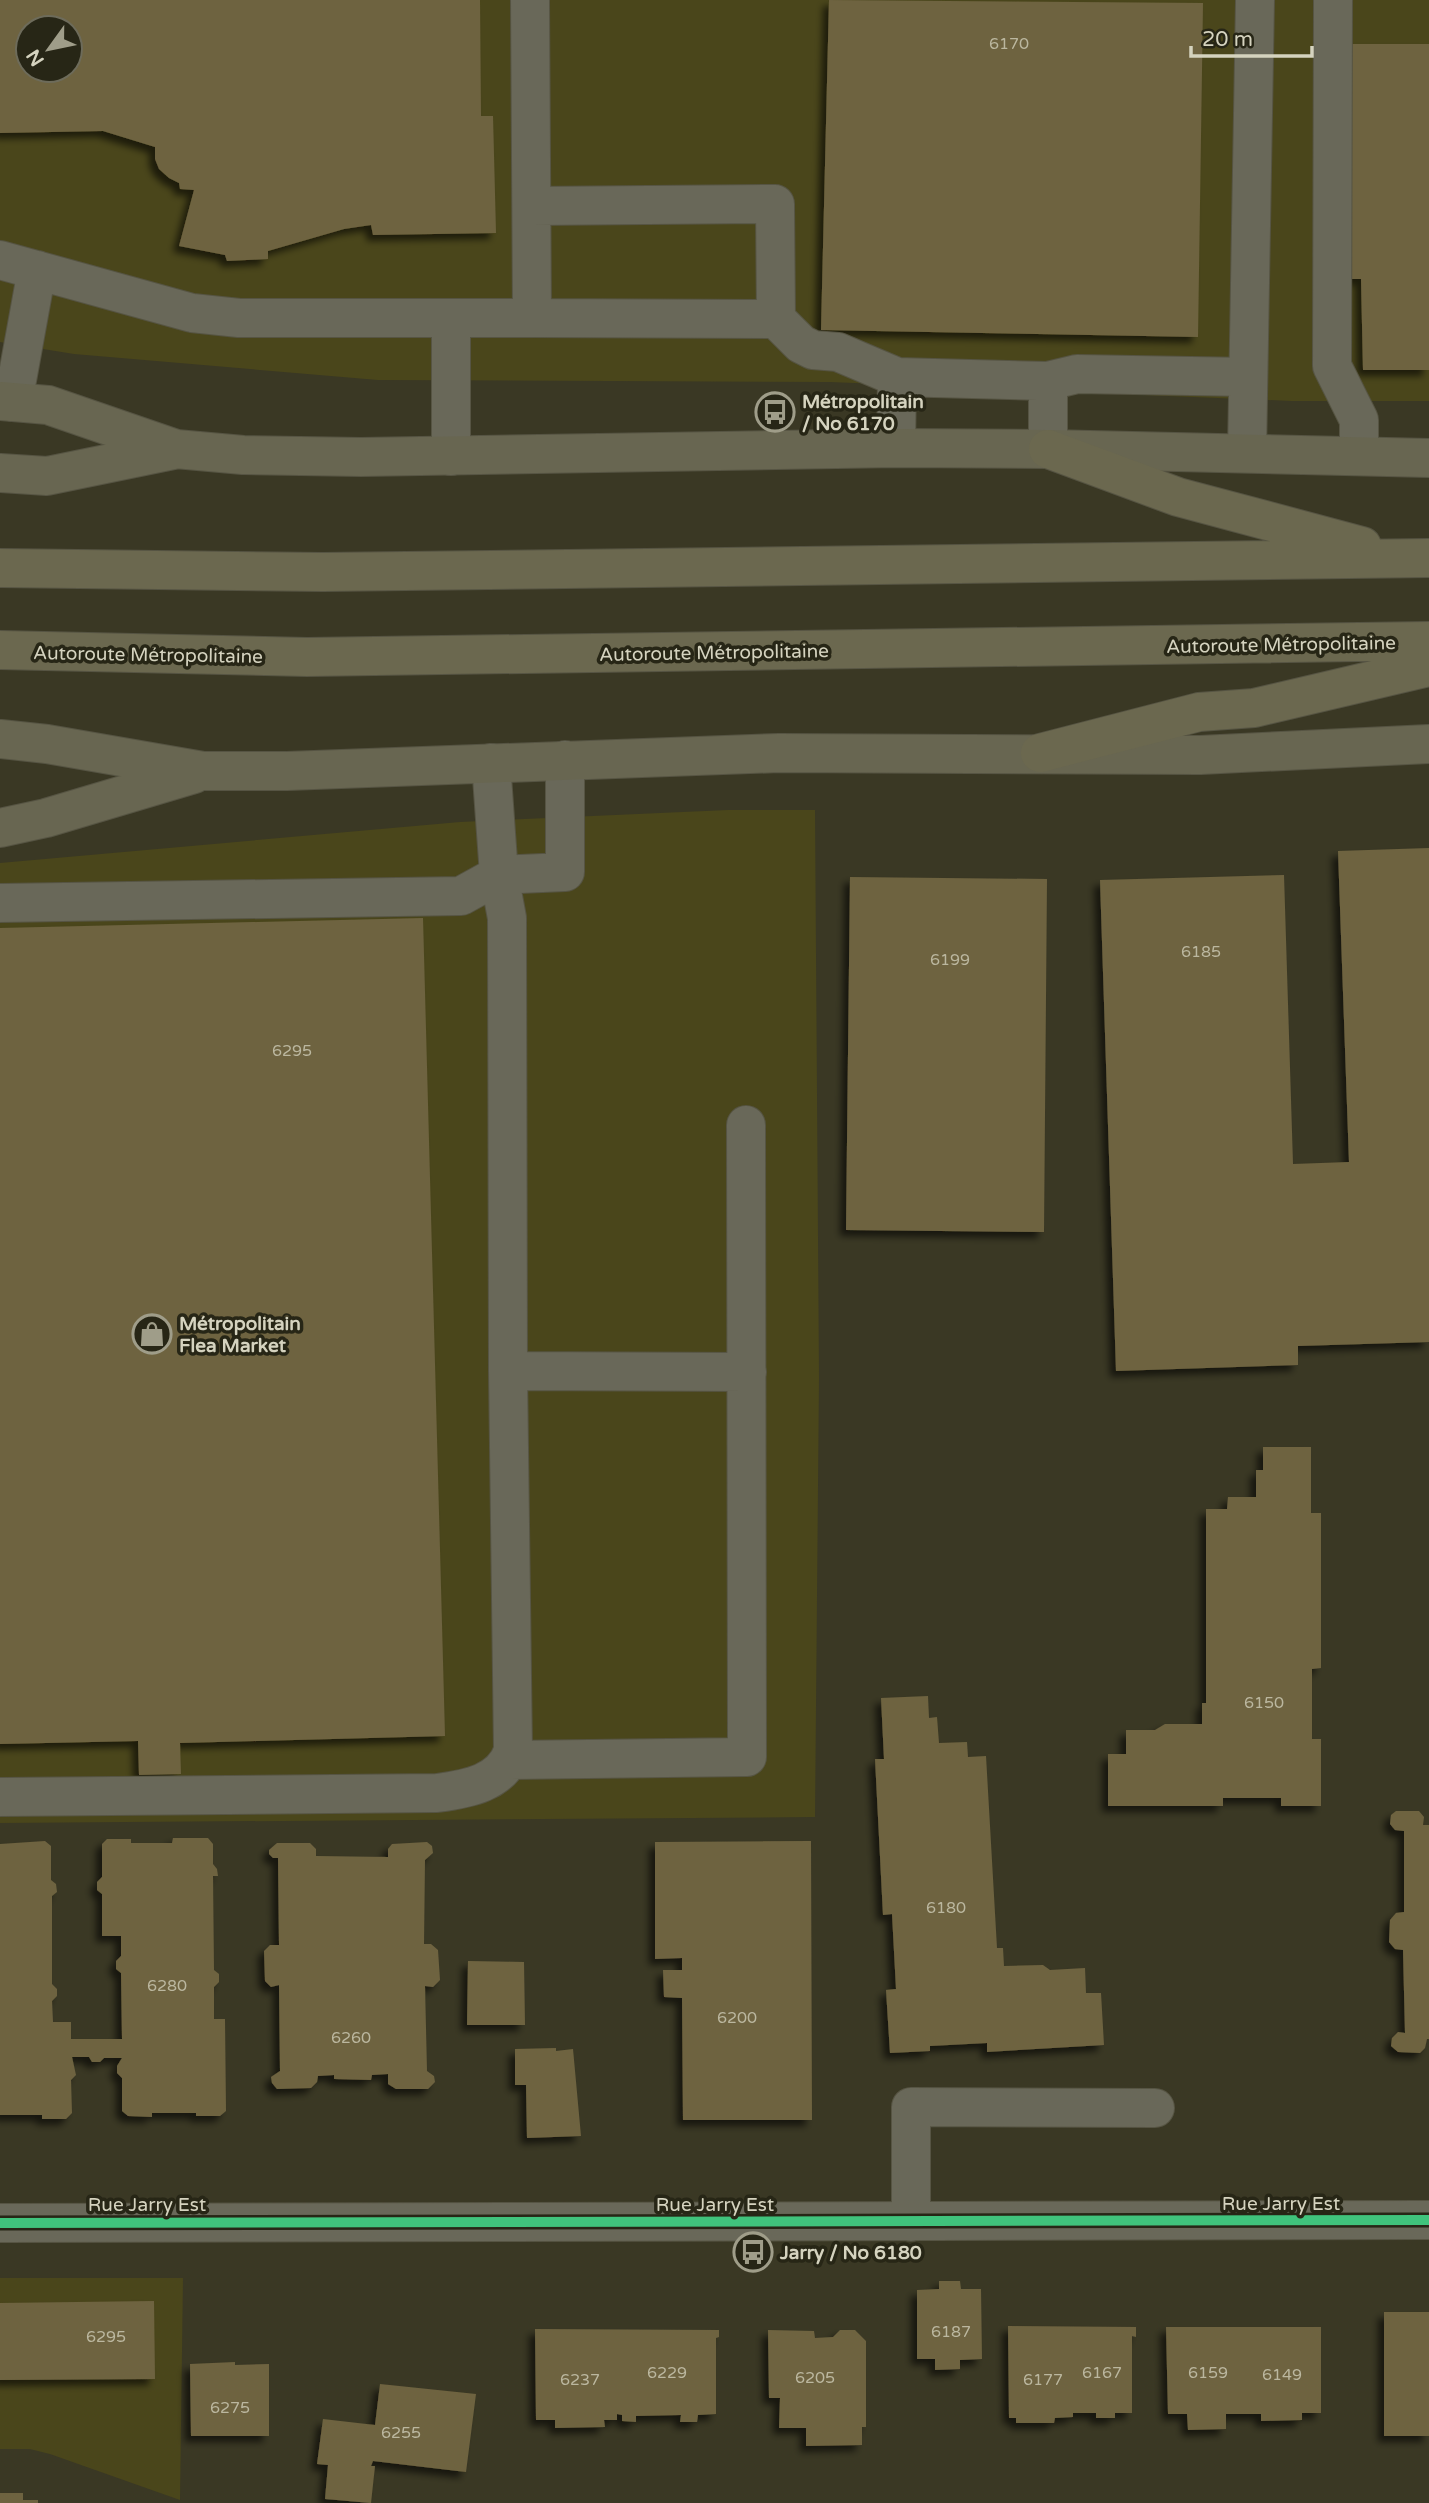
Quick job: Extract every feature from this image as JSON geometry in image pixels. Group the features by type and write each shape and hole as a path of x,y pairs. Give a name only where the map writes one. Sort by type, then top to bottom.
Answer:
{"highway":[{"path":"1048,449 1178,497 1419,558"},
{"path":"0,568 337,572 1419,558"},
{"name":"Autoroute Métropolitaine","path":"0,650 307,657 1429,640"},
{"path":"1040,753 1199,712 1254,708 1429,667"}],"main road":[{"path":"6,402 48,405 176,449"},
{"path":"0,474 47,476 176,449 298,456 451,456 896,448 1048,449 1429,458"},
{"path":"0,739 47,744 203,771 287,771 779,753 1200,755 1429,744"},
{"path":"0,828 46,818 203,771"},
{"path":"0,813 46,818"}],"street":[{"path":"530,0 532,318"},
{"path":"1247,453 1255,0"},
{"path":"1333,0 1332,366 1359,420 1359,456"},
{"path":"532,206 775,204 775,319"},
{"path":"0,260 192,313 239,318 775,319 801,344 813,349 838,352 897,377 1048,381 1077,374 1248,377"},
{"path":"6,402 37,270"},
{"path":"451,318 451,456"},
{"path":"896,448 897,377"},
{"path":"1048,381 1048,449"},
{"path":"0,903 461,895 499,875 565,872 565,760"},
{"path":"0,1797 438,1793 468,1788 495,1776 508,1765 513,1751 508,1371 508,918 499,875 491,763"},
{"path":"510,1760 747,1757 746,1125"},
{"path":"508,1371 747,1372"},
{"path":"911,2222 911,2107 1154,2108"},
{"name":"Rue Jarry Est","path":"0,2222 1429,2220"}],"shaded area":[{"path":"0,0 1429,0 1429,401 1292,401 830,382 378,380 74,354 0,342"},
{"path":"728,810 815,810 819,1377 815,1817 0,1823 0,863 460,822"},
{"path":"0,2278 183,2278 180,2500 50,2454 30,2449 0,2449"}],"building":[{"path":"0,0 480,0 481,116 493,116 496,233 373,235 371,225 344,229 268,251 268,259 227,261 225,255 179,246 194,190 180,189 179,183 159,169 155,159 155,147 103,131 0,133"},
{"path":"829,0 1203,3 1198,337 821,330"},
{"path":"1341,44 1429,44 1429,370 1363,370 1361,279 1343,279"},
{"path":"1429,848 1429,1342 1298,1346 1298,1365 1116,1371 1100,880 1284,875 1293,1164 1349,1162 1338,851"},
{"path":"850,877 1047,879 1044,1232 846,1230"},
{"path":"423,918 445,1736 180,1743 181,1774 139,1775 138,1741 0,1744 0,928"},
{"path":"1263,1447 1311,1447 1311,1513 1321,1513 1321,1668 1312,1669 1312,1739 1321,1739 1321,1806 1281,1806 1281,1798 1223,1798 1223,1806 1108,1806 1108,1754 1126,1754 1126,1730 1155,1730 1165,1724 1202,1724 1202,1703 1206,1703 1206,1509 1227,1509 1228,1497 1256,1497 1256,1470 1263,1470"},
{"path":"928,1696 929,1718 937,1717 939,1743 967,1742 968,1757 986,1756 997,1948 1003,1948 1004,1966 1043,1965 1050,1970 1085,1968 1086,1993 1101,1993 1104,2045 987,2052 987,2043 930,2046 930,2051 890,2053 886,1990 896,1989 892,1914 883,1915 875,1759 884,1759 881,1698"},
{"path":"1396,1811 1419,1811 1424,1817 1423,1825 1429,1825 1429,2039 1420,2053 1398,2052 1391,2046 1392,2038 1398,2032 1405,2033 1403,1950 1395,1949 1389,1942 1390,1920 1396,1913 1404,1912 1404,1831 1395,1830 1390,1824 1391,1815"},
{"path":"173,1838 208,1838 213,1844 213,1864 218,1876 213,1876 214,1970 219,1974 219,1982 214,1987 214,2019 225,2019 226,2111 220,2116 152,2113 152,2117 128,2116 122,2111 122,2078 117,2073 117,2066 122,2058 104,2058 100,2062 92,2062 89,2057 72,2057 76,2075 71,2080 72,2113 66,2119 42,2119 42,2115 0,2115 0,1844 45,1841 51,1846 51,1880 56,1884 57,1892 52,1896 52,1984 57,1989 57,1996 52,2001 53,2022 71,2022 71,2039 122,2039 121,1973 116,1969 116,1961 121,1956 121,1936 102,1936 102,1894 97,1890 97,1882 102,1877 102,1844 107,1839 131,1839 131,1843 172,1843"},
{"path":"811,1841 812,2120 683,2120 682,1998 664,1997 663,1970 682,1970 682,1958 655,1959 655,1842"},
{"path":"427,1842 432,1846 433,1853 425,1860 424,1944 431,1944 438,1950 440,1980 433,1987 425,1986 427,2071 434,2076 435,2082 428,2089 396,2089 388,2084 388,2074 372,2075 371,2080 334,2079 334,2075 318,2076 317,2082 311,2088 277,2089 271,2077 280,2071 279,1985 271,1987 265,1981 264,1951 270,1945 279,1945 278,1858 273,1858 269,1850 277,1843 310,1843 316,1849 316,1856 388,1857 388,1849 392,1844"},
{"path":"468,1961 524,1962 525,2025 467,2025"},
{"path":"556,2048 556,2051 573,2049 581,2136 527,2138 526,2085 515,2085 515,2049"},
{"path":"939,2281 960,2281 961,2289 981,2289 982,2359 960,2360 960,2369 935,2370 935,2359 917,2359 917,2290 939,2289"},
{"path":"154,2301 155,2379 0,2380 0,2303"},
{"path":"1384,2312 1429,2312 1429,2436 1384,2436"},
{"path":"1008,2326 1136,2327 1136,2337 1132,2336 1132,2413 1115,2413 1115,2418 1096,2418 1096,2413 1073,2413 1073,2417 1055,2418 1054,2423 1016,2423 1016,2418 1009,2418"},
{"path":"1166,2327 1321,2327 1321,2413 1302,2413 1302,2420 1261,2421 1261,2414 1226,2414 1226,2429 1188,2430 1187,2414 1168,2414"},
{"path":"535,2329 719,2330 719,2337 716,2338 716,2414 698,2415 697,2422 680,2422 681,2415 636,2416 636,2422 622,2421 622,2415 617,2414 617,2420 604,2420 605,2427 555,2428 555,2420 536,2420"},
{"path":"768,2330 814,2331 815,2338 833,2337 840,2330 855,2330 866,2341 866,2427 862,2427 862,2445 806,2446 806,2428 779,2428 780,2398 769,2398"},
{"path":"235,2362 235,2365 269,2364 269,2436 191,2436 190,2364"},
{"path":"380,2384 476,2394 466,2472 373,2461 371,2466 375,2466 371,2503 325,2499 328,2465 317,2464 323,2419 375,2425"},
{"path":"0,2493 23,2493 23,2500 38,2500 38,2503 0,2503"}],"cycle path":[{"path":"0,2223 1429,2220"}],"place":[{"name":"Métropolitain / No 6170","path":"775,412"},
{"name":"Métropolitain Flea Market","path":"152,1334"},
{"name":"Jarry / No 6180","path":"753,2252"}]}
